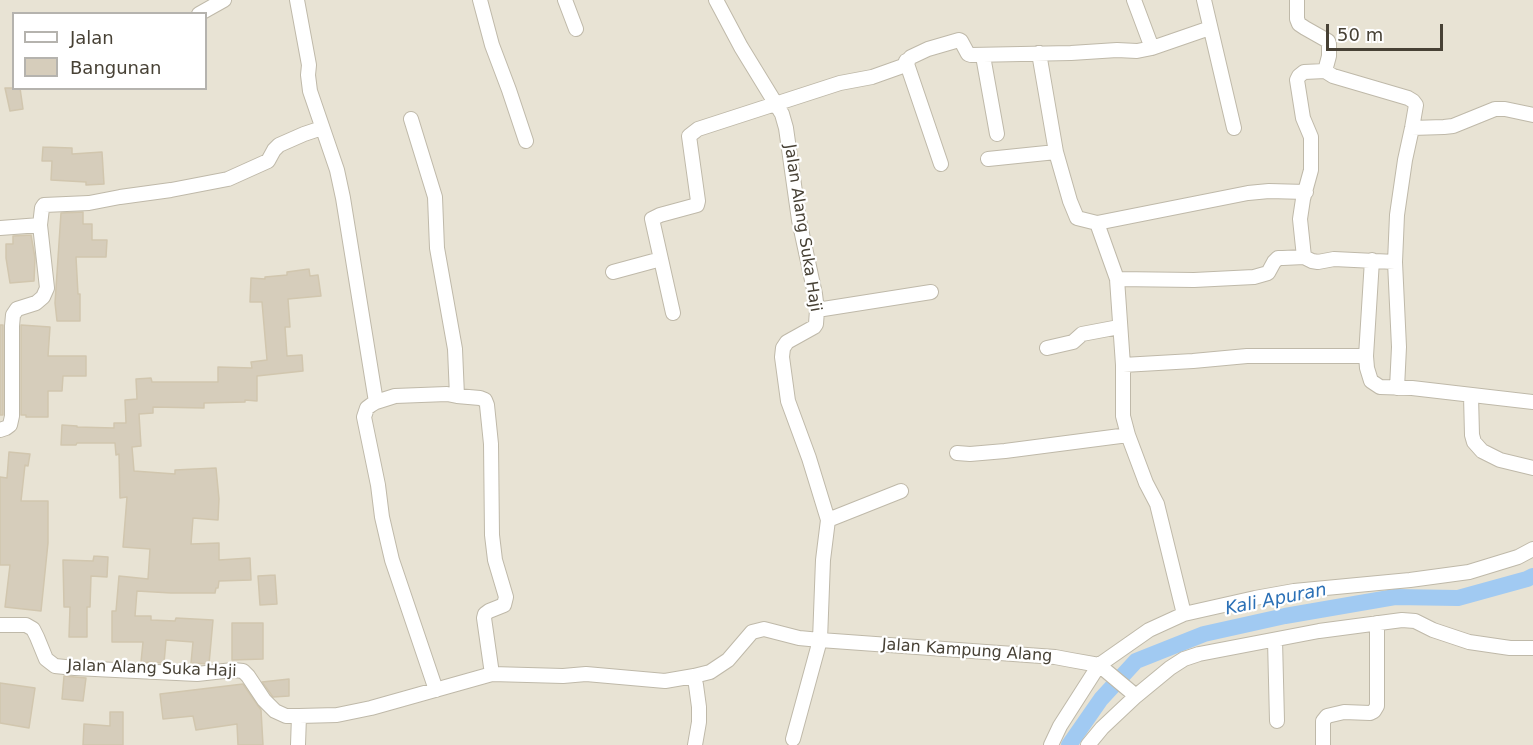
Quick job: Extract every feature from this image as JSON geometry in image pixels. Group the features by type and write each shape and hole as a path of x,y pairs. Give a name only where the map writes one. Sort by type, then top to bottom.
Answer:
{"street":[{"path":"203,12 224,0"},
{"path":"297,0 309,65 310,91 337,170 343,198 376,402"},
{"path":"480,0 492,45 526,141"},
{"path":"566,0 576,29"},
{"name":"Jalan Alang Suka Haji","path":"0,625 26,625 33,629 46,659 55,666 197,674 243,671 264,699 276,711 286,716 337,715 371,708 492,674 563,676 586,674 664,681 694,676 710,672 728,660 752,632 764,629 820,640 823,560 828,520 788,401 782,357 783,348 787,342 814,327 817,321 817,310 799,220 782,114 716,0"},
{"path":"1134,0 1152,48"},
{"path":"1204,0 1234,128"},
{"path":"1297,0 1296,12 1299,24 1328,41 1329,56 1325,71"},
{"path":"673,314 652,219 696,205 698,201 689,140 690,134 698,129 840,83 872,77 903,66 906,61 928,49 959,40 968,54 983,56 1039,52 1137,51 1210,28"},
{"path":"1039,52 1056,152 1077,218 1097,224 1248,193 1306,192"},
{"path":"983,56 997,134"},
{"path":"906,61 941,164"},
{"path":"1304,257 1300,219 1311,170 1311,137 1303,118 1299,76 1304,72 1325,71 1333,76 1413,101 1416,110 1405,160 1397,215 1395,262 1399,347 1397,388"},
{"path":"1412,128 1453,126 1495,109 1533,115"},
{"path":"411,119 435,197 437,248 455,349 457,396"},
{"path":"0,430 10,425 12,416 13,315 17,309 36,303 43,297 47,288 40,225 44,205 88,203 228,178 268,161 279,145 322,128"},
{"path":"988,159 1056,152"},
{"path":"1097,224 1117,279 1123,365 1123,416 1146,483 1157,504 1184,614"},
{"path":"0,228 40,225"},
{"path":"1117,279 1194,280 1254,277 1268,273 1278,258 1304,257 1318,262 1334,259 1395,262"},
{"path":"613,272 660,259"},
{"path":"1372,260 1366,368 1375,385 1533,402"},
{"path":"817,310 931,292"},
{"path":"1047,348 1073,342 1082,334 1119,327"},
{"path":"1123,365 1247,356 1366,356"},
{"path":"436,690 392,560 364,417 367,408 376,402 395,396 447,394 480,398 487,405 491,444 492,535 495,560 506,597 504,605 489,611 484,618 492,674"},
{"path":"1471,396 1474,442 1482,451 1500,460 1533,468"},
{"path":"957,453 1005,451 1128,435"},
{"path":"828,520 901,491"},
{"path":"1051,745 1060,726 1105,670 1149,630 1184,614 1294,591 1469,572 1518,557 1533,549"},
{"path":"1088,745 1131,692 1184,659 1199,654 1319,631 1402,620 1415,621 1433,630 1469,642 1510,648 1533,648"},
{"path":"1323,745 1323,721 1327,716 1344,712 1370,713 1377,706 1377,623"},
{"path":"793,739 820,640"},
{"name":"Jalan Kampung Alang","path":"820,640 1055,657 1105,670"},
{"path":"1275,640 1277,721"},
{"path":"1105,670 1131,692"},
{"path":"694,676 699,707 695,745"},
{"path":"298,745 299,716"}],"shaded area":[{"path":"0,0 1533,0 1533,745 0,745"}],"building":[{"path":"5,88 20,90 23,109 10,111"},
{"path":"43,147 72,148 72,154 102,152 104,184 86,185 86,182 51,180 52,161 42,161"},
{"path":"83,212 83,224 92,224 92,240 107,240 106,257 76,257 80,321 57,321 55,303 61,213"},
{"path":"31,235 35,258 34,281 10,283 6,244 13,244 13,236"},
{"path":"309,269 310,276 318,275 321,296 288,299 290,327 285,327 287,356 302,355 303,371 257,376 257,401 204,403 204,408 153,407 153,413 139,414 141,446 132,447 134,471 175,474 175,470 216,468 219,499 218,520 193,518 191,544 219,543 219,560 250,558 251,580 219,581 215,593 137,591 135,616 151,616 151,620 175,621 176,618 213,620 209,664 191,663 193,642 166,640 164,663 141,662 143,642 112,642 112,611 116,611 119,576 148,579 150,549 123,547 127,497 120,498 119,454 116,455 115,443 61,445 62,425 114,428 114,423 126,423 125,400 137,399 136,379 151,378 152,382 218,382 218,367 252,368 251,362 267,360 262,302 250,302 251,278 265,279 265,277 287,275 287,272"},
{"path":"0,325 3,325 3,415 0,415"},
{"path":"21,325 50,327 48,356 86,356 86,376 63,376 62,391 48,391 48,417 21,415"},
{"path":"9,452 30,454 28,466 25,465 21,501 48,501 48,543 41,611 5,607 10,565 0,565 0,477 7,478"},
{"path":"94,556 108,557 107,577 91,576 90,607 87,607 87,637 69,637 70,607 64,607 63,560 93,561"},
{"path":"275,575 277,604 260,605 258,576"},
{"path":"232,623 263,623 263,659 232,660"},
{"path":"64,676 86,678 83,701 62,699"},
{"path":"289,679 289,696 273,697 262,682"},
{"path":"0,683 35,688 29,728 0,723"},
{"path":"243,684 261,710 263,745 238,745 237,724 196,730 193,716 163,719 160,694"},
{"path":"110,712 123,712 123,745 83,745 84,724 110,726"}],"waterway":[{"name":"Kali Apuran","path":"1069,745 1101,699 1136,661 1204,634 1285,616 1395,597 1458,598 1533,576"}]}
